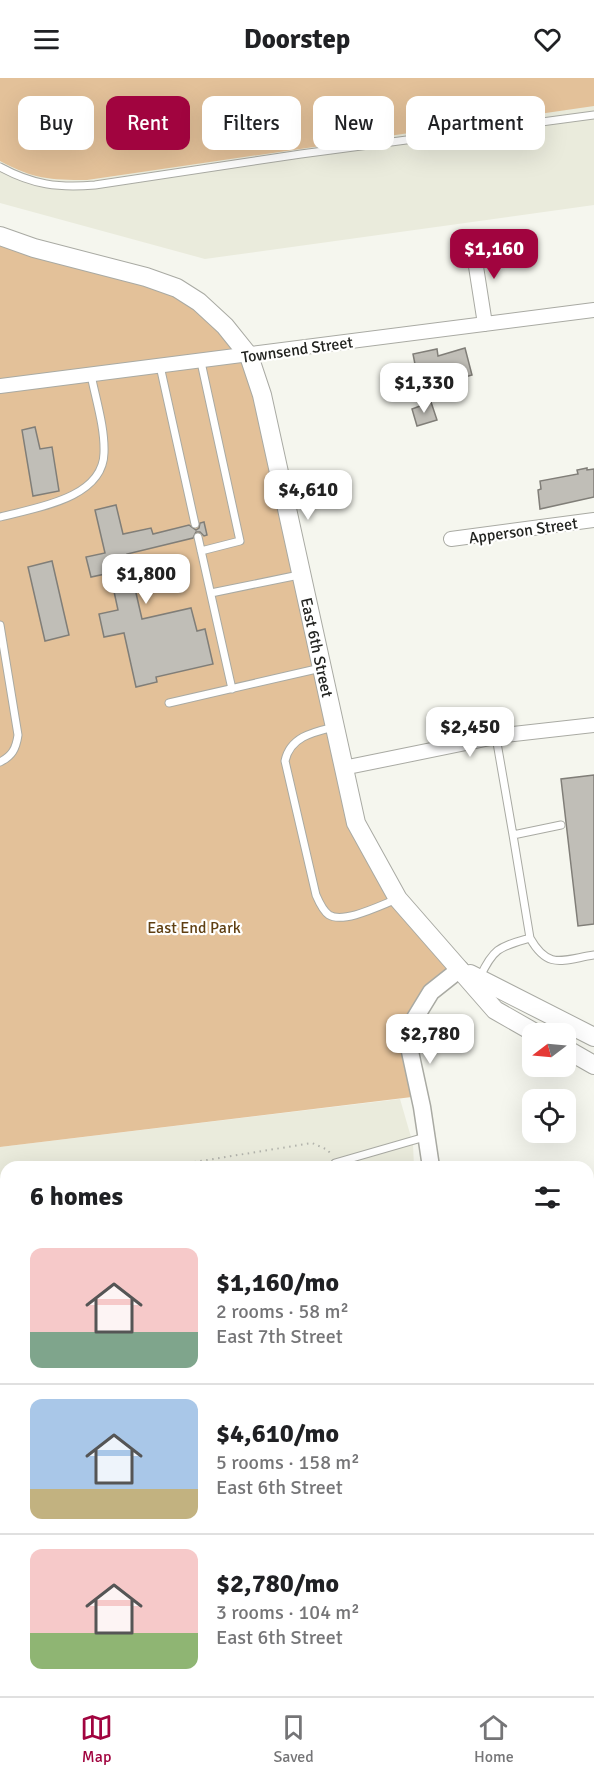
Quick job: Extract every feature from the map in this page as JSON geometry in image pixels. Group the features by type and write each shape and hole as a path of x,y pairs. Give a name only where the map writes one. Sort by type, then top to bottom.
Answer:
{"main road":[{"name":"East 6th Street","path":"0,236 34,248 146,277 177,288 199,302 225,326 249,356 262,395 356,823 398,898 495,1010 522,1025"},
{"path":"460,969 594,1037"},
{"path":"576,1055 594,1065"}],"street":[{"path":"472,241 485,324"},
{"name":"Townsend Street","path":"0,386 249,356 594,310"},
{"name":"Apperson Street","path":"451,539 594,520"},
{"path":"343,768 496,737 594,725"},
{"path":"429,1161 427,1136 406,1033 431,992 460,969"}],"lane":[{"path":"0,167 33,182 64,187 95,185 301,154 594,115"},
{"path":"201,362 240,541 201,551"},
{"path":"160,366 195,524"},
{"path":"0,517 55,503 93,482 100,472 104,455 103,441 91,375"},
{"path":"198,537 232,689"},
{"path":"210,593 301,575"},
{"path":"0,625 18,735 16,747 11,756 0,762"},
{"path":"169,703 322,668"},
{"path":"334,726 300,738 292,744 285,761 316,895 321,906 329,915 342,917 359,914 398,898"},
{"path":"496,737 530,938 538,953 550,960 594,956"},
{"path":"513,835 561,825"},
{"path":"479,980 495,952 504,946 530,938"},
{"path":"347,1161 427,1136"}],"path":[{"path":"206,1161 312,1143 328,1150 332,1161"}],"shaded area":[{"path":"0,78 594,78 594,205 205,259 0,203"},
{"path":"400,1099 413,1144 414,1161 0,1161 0,1147"}],"green space":[{"path":"0,78 594,78 594,106 545,113 545,96 406,96 406,133 394,135 394,96 313,96 313,147 301,149 301,96 202,96 202,150 293,150 87,180 62,180 32,175 0,161"},
{"name":"East End Park","path":"0,234 177,288 249,356 373,853 460,969 406,1033 420,1096 0,1147"}],"building":[{"path":"465,348 472,375 444,383 445,390 421,395 413,354 437,349 438,356"},
{"path":"431,402 437,420 417,426 412,409"},
{"path":"35,427 40,449 52,447 59,491 33,496 22,430"},
{"path":"587,468 587,470 594,469 594,497 540,509 538,490 541,489 540,481 578,474 577,470"},
{"path":"116,505 123,534 151,528 153,534 189,525 196,530 200,523 204,522 207,535 196,532 193,538 127,554 142,619 191,608 197,631 205,629 213,664 156,677 157,682 136,687 124,633 104,637 99,614 118,610 110,573 91,577 86,557 105,553 95,510"},
{"path":"52,561 69,635 45,641 28,567"},
{"path":"594,775 594,924 578,926 561,779"}]}
